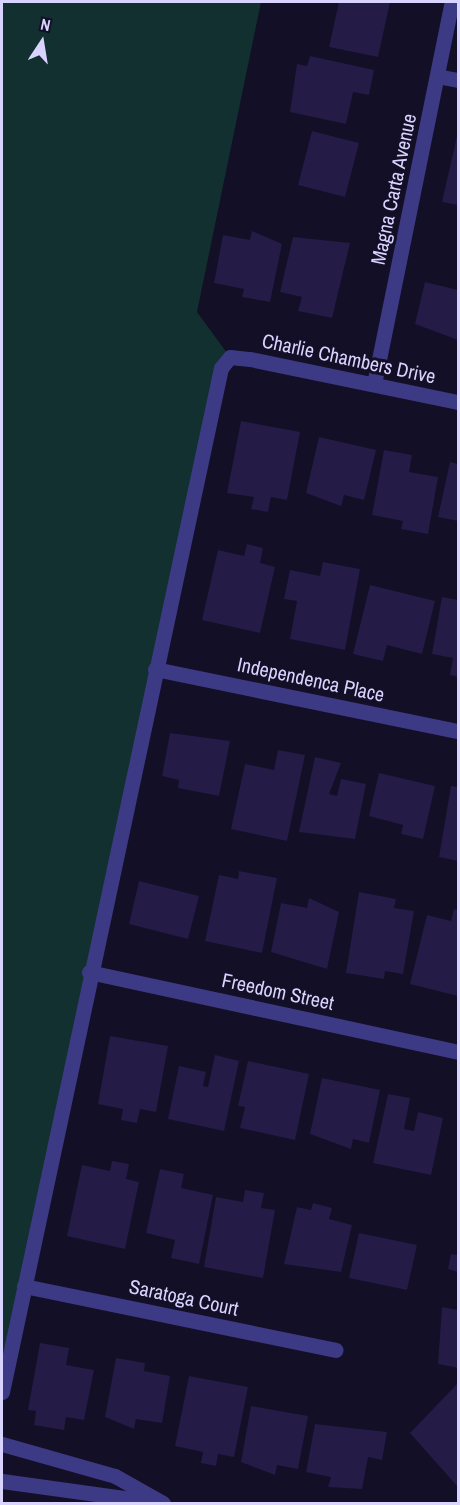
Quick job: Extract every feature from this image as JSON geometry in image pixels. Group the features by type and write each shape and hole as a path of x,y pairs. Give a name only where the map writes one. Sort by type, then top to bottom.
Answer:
{"street":[{"name":"Magna Carta Avenue","path":"374,384 452,2"},
{"path":"437,76 459,80"},
{"name":"Charlie Chambers Drive","path":"155,669 217,383 230,357 459,402"},
{"path":"2,1392 89,972 155,669"},
{"name":"Independenca Place","path":"155,669 459,731"},
{"name":"Freedom Street","path":"89,972 459,1052"},
{"name":"Saratoga Court","path":"24,1286 336,1350"},
{"path":"2,1444 115,1476 164,1503"},
{"path":"2,1481 164,1503"}],"green space":[{"path":"2,2 261,2 197,312 230,357 2,1392"}],"building":[{"path":"339,2 390,2 378,57 329,47"},
{"path":"310,56 374,70 369,95 353,92 346,124 290,112 297,64 307,66"},
{"path":"312,131 359,143 345,197 298,185"},
{"path":"458,136 458,205 442,202"},
{"path":"252,231 282,244 270,302 242,297 244,289 214,283 223,235 250,240"},
{"path":"293,237 350,243 332,318 298,311 302,297 280,292"},
{"path":"425,282 458,290 458,340 415,324"},
{"path":"241,421 300,432 287,500 271,497 268,512 251,509 254,497 227,493"},
{"path":"319,437 376,450 364,500 344,495 341,506 306,493"},
{"path":"384,450 412,455 409,472 438,477 428,534 401,529 403,521 372,515"},
{"path":"450,462 458,464 458,521 438,517"},
{"path":"247,544 263,548 260,563 275,567 260,633 202,620 218,550 244,556"},
{"path":"323,562 360,569 345,650 290,639 297,601 284,599 290,570 320,576"},
{"path":"370,585 435,601 422,654 387,645 383,661 353,654"},
{"path":"442,597 458,600 458,677 450,675 453,658 432,654"},
{"path":"170,733 230,741 219,796 178,788 179,780 162,776"},
{"path":"278,750 305,755 287,841 231,829 245,764 274,770"},
{"path":"315,757 341,763 329,794 337,796 341,779 366,784 355,839 299,832"},
{"path":"379,773 435,786 423,839 401,834 403,825 369,816"},
{"path":"451,786 458,787 458,861 439,857"},
{"path":"239,871 277,878 262,953 205,941 219,875 238,879"},
{"path":"139,881 199,896 188,939 129,924"},
{"path":"359,892 396,899 394,908 414,911 403,974 385,971 384,979 346,973"},
{"path":"309,898 339,912 327,969 271,952 281,903 307,908"},
{"path":"454,909 458,910 458,996 410,984 427,915 451,921"},
{"path":"110,1036 168,1046 156,1112 140,1109 137,1123 121,1120 123,1109 98,1104"},
{"path":"215,1055 239,1061 224,1131 168,1119 179,1066 206,1072 203,1086 208,1087"},
{"path":"248,1061 309,1074 295,1140 240,1128 245,1107 238,1106"},
{"path":"322,1078 380,1090 369,1143 353,1139 351,1149 310,1134"},
{"path":"388,1094 410,1098 404,1129 414,1131 418,1112 443,1118 431,1175 373,1163"},
{"path":"112,1161 129,1164 126,1179 139,1182 125,1249 67,1236 82,1165 110,1171"},
{"path":"160,1169 184,1174 181,1188 213,1195 199,1264 171,1258 175,1240 146,1233"},
{"path":"245,1190 264,1193 261,1208 275,1210 263,1278 204,1267 216,1197 243,1202"},
{"path":"313,1203 332,1208 329,1219 352,1225 341,1272 284,1264 297,1207 311,1210"},
{"path":"359,1233 417,1245 407,1290 349,1278"},
{"path":"451,1254 458,1255 458,1272 448,1269"},
{"path":"442,1307 458,1310 458,1368 438,1364"},
{"path":"40,1343 69,1348 66,1365 94,1370 84,1420 66,1417 64,1430 34,1425 36,1411 28,1410"},
{"path":"116,1358 145,1363 144,1371 170,1376 162,1423 136,1419 134,1429 105,1417"},
{"path":"189,1376 248,1387 234,1457 218,1454 216,1466 201,1463 203,1452 175,1446"},
{"path":"458,1383 458,1485 457,1486 410,1433"},
{"path":"251,1406 308,1416 298,1469 277,1465 275,1475 241,1462"},
{"path":"315,1424 387,1432 382,1460 368,1457 362,1489 328,1487 331,1477 306,1472"}]}
